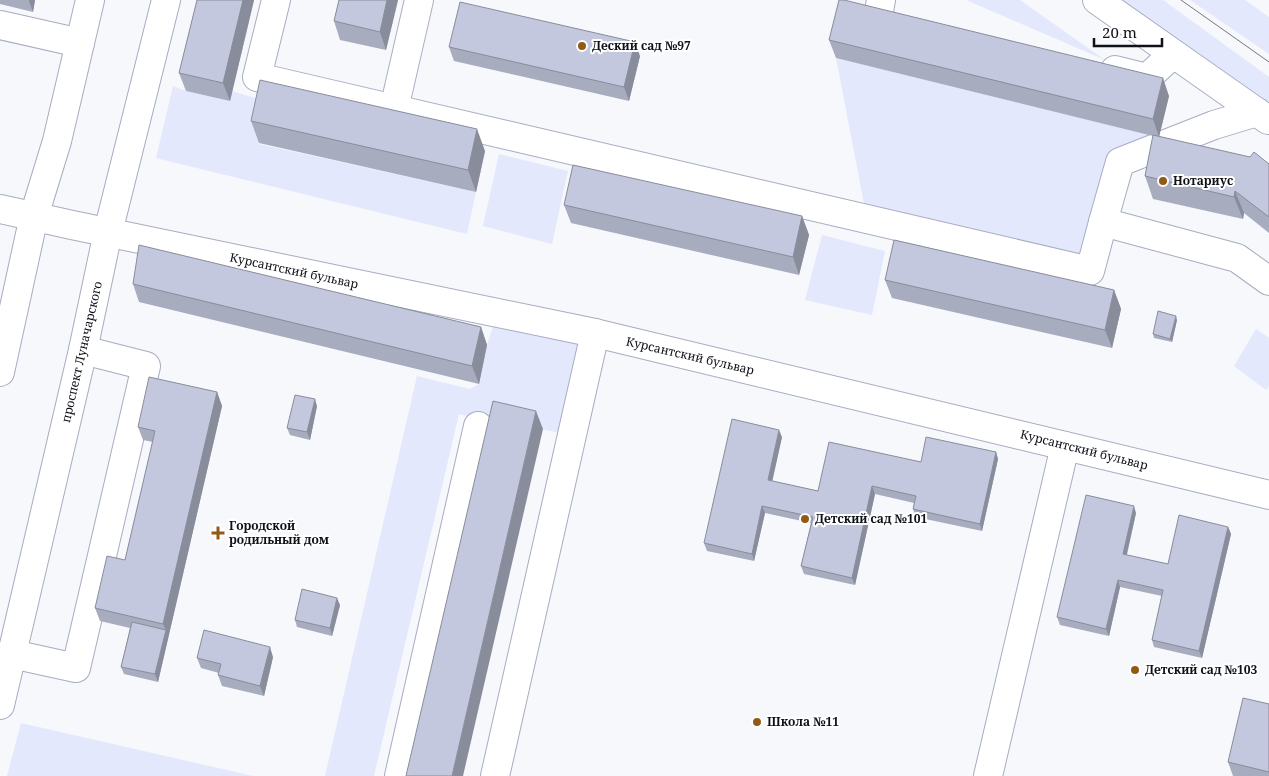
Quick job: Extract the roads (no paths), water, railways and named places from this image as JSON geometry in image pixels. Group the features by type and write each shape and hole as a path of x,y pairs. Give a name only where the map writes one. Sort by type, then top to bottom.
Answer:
{"street":[{"path":"0,372 34,216 57,141 90,0"},
{"name":"проспект Луначарского","path":"0,705 83,350 108,232 166,0"},
{"path":"276,0 257,77 1090,271 1120,162 1214,125 1263,117"},
{"path":"394,109 418,0"},
{"path":"1098,0 1263,117"},
{"path":"0,25 80,42"},
{"path":"1090,64 1148,78 1173,54"},
{"name":"Курсантский бульвар","path":"0,209 595,333 1269,495"},
{"path":"1103,222 1237,258 1269,282"},
{"path":"495,776 595,333"},
{"path":"12,654 76,668 146,366 83,350"},
{"path":"399,776 478,426"},
{"path":"988,776 1064,446"}],"tram line":[{"path":"1181,0 1269,62"}],"place":[{"name":"Деский сад №97","path":"582,46"},
{"name":"Нотариус","path":"1163,181"},
{"name":"Детский сад №101","path":"805,519"},
{"name":"Городской родильный дом","path":"218,533"},
{"name":"Детский сад №103","path":"1135,670"},
{"name":"Школа №11","path":"757,722"}]}
